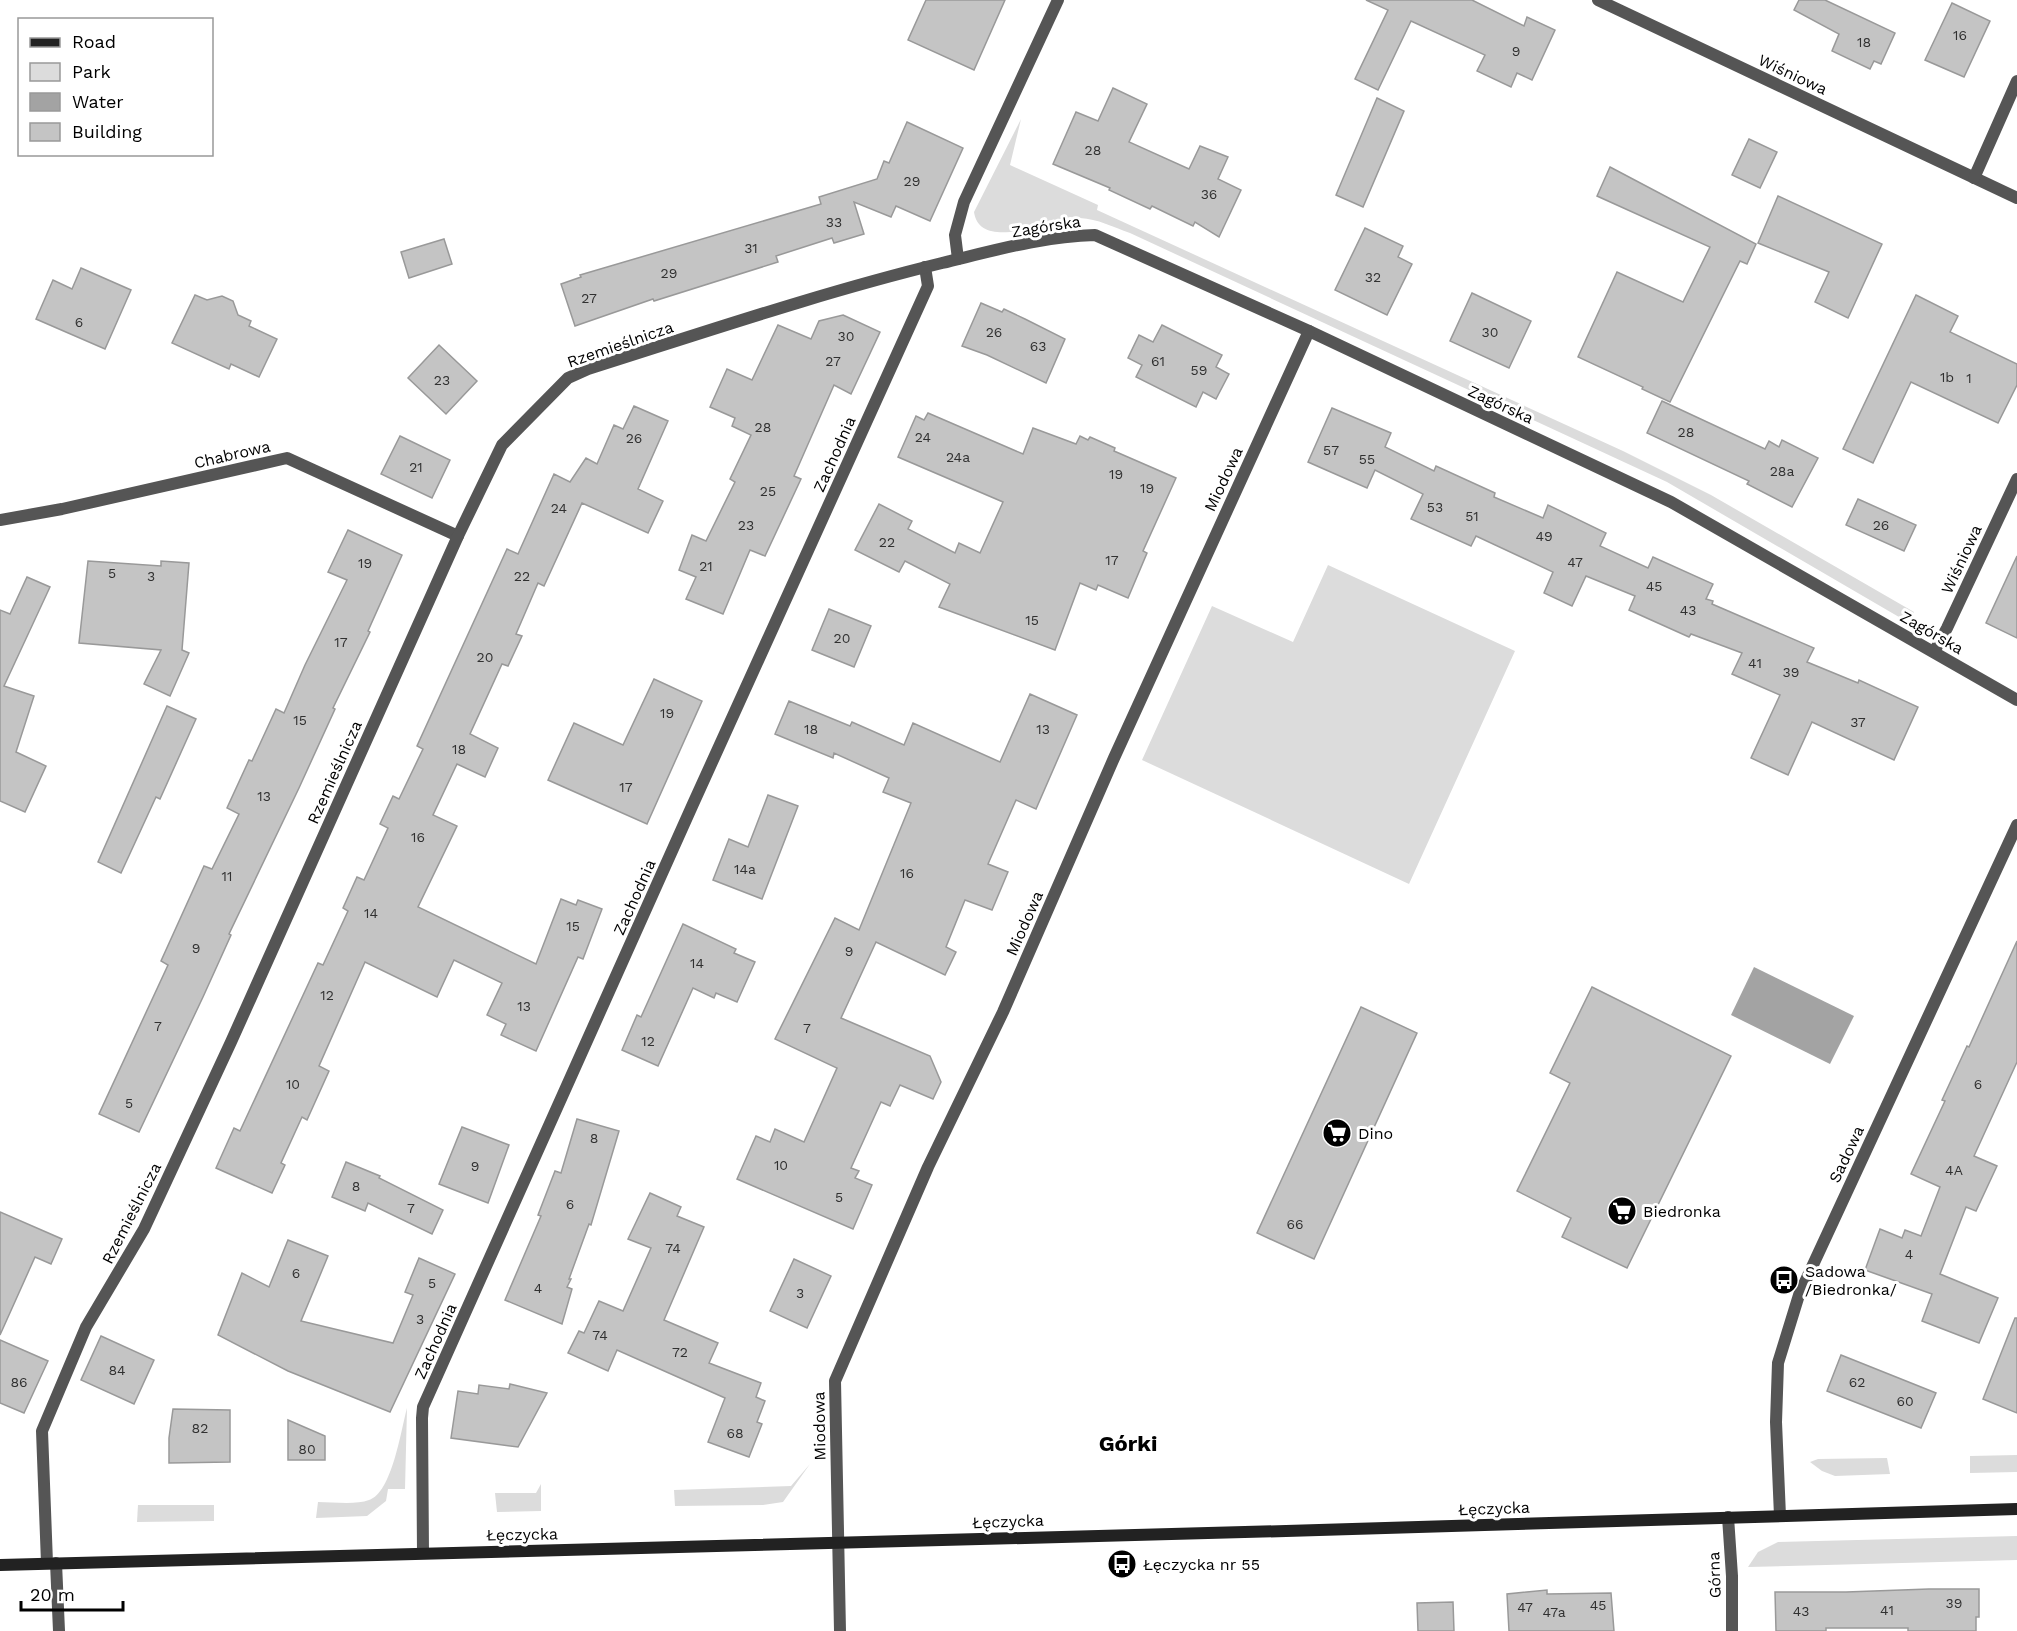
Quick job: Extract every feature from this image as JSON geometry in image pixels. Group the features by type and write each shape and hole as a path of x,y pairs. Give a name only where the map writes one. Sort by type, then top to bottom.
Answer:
{"main road":[{"name":"Łęczycka","path":"0,1565 2017,1509"}],"street":[{"path":"958,259 955,235 964,202 1058,0"},
{"name":"Wiśniowa","path":"1598,0 2017,198"},
{"path":"1974,178 2017,81"},
{"name":"Zagórska","path":"943,263 1068,236 1095,235 1309,331 1671,502 2017,700"},
{"name":"Rzemieślnicza","path":"59,1631 42,1431 86,1327 144,1229 231,1042 458,536 502,445 568,378 588,369 778,309 943,263"},
{"name":"Zachodnia","path":"423,1553 421,1483 423,1407 928,286 925,267"},
{"name":"Miodowa","path":"840,1631 835,1381 928,1167 1012,990 1114,758 1309,331"},
{"name":"Chabrowa","path":"0,520 62,509 287,458 458,536"},
{"name":"Wiśniowa","path":"1934,652 2017,479"},
{"name":"Sadowa","path":"1780,1516 1776,1422 1778,1363 1799,1295 2017,825"},
{"name":"Górna","path":"1728,1517 1732,1576 1732,1631"}],"green space":[{"path":"1021,119 1010,165 1098,205 1097,210 1623,451 1711,495 1914,612 1911,624 1667,482 1130,233 1080,218 1020,231 990,231 979,224 974,212"},
{"path":"1328,565 1515,651 1409,884 1142,760 1212,606 1293,642"},
{"path":"407,1408 405,1489 388,1489 386,1501 367,1516 316,1518 318,1502 358,1502 369,1500 377,1495 390,1474"},
{"path":"2017,1455 2017,1472 1970,1473 1970,1456"},
{"path":"1887,1458 1890,1474 1835,1476 1822,1471 1810,1462 1818,1459"},
{"path":"810,1464 783,1502 763,1505 675,1506 674,1490 791,1486"},
{"path":"541,1484 541,1511 497,1512 495,1493 536,1493"},
{"path":"138,1505 214,1505 214,1521 137,1522"},
{"path":"2017,1536 2017,1560 1748,1567 1758,1552 1778,1542"}],"water":[{"path":"1754,967 1854,1016 1830,1064 1731,1015"}],"building":[{"path":"926,0 1005,0 974,70 908,40"},
{"path":"1366,0 1472,0 1524,26 1527,17 1555,30 1532,80 1517,73 1511,87 1477,71 1485,55 1411,21 1378,90 1355,79 1388,10"},
{"path":"1799,0 1825,0 1895,33 1881,64 1874,61 1870,69 1832,51 1839,34 1794,10"},
{"path":"1952,3 1990,21 1964,77 1925,60"},
{"path":"1113,88 1147,104 1129,142 1189,169 1200,146 1228,157 1218,179 1241,190 1219,237 1195,222 1193,226 1152,206 1150,209 1109,190 1110,188 1053,164 1076,112 1098,121"},
{"path":"1377,98 1404,111 1363,207 1336,195"},
{"path":"907,122 963,148 930,221 896,206 891,217 854,202 864,234 834,243 832,238 776,256 778,262 654,301 653,299 575,326 561,284 581,277 580,275 821,204 819,197 877,179 884,161 889,163"},
{"path":"1749,139 1777,152 1760,188 1732,175"},
{"path":"1610,167 1756,244 1747,264 1740,261 1670,402 1578,357 1617,272 1683,302 1710,247 1597,196"},
{"path":"1778,196 1882,244 1848,318 1815,302 1829,272 1758,243"},
{"path":"1365,228 1403,246 1398,257 1412,264 1387,315 1335,290"},
{"path":"444,239 452,264 409,278 401,252"},
{"path":"81,268 131,290 105,349 36,319 53,280 72,289"},
{"path":"1472,293 1531,321 1509,368 1450,341"},
{"path":"195,295 207,300 222,296 233,301 238,315 251,321 249,326 277,339 259,377 231,364 229,369 172,343"},
{"path":"1916,295 1958,316 1950,332 2017,364 2017,385 1998,423 1911,382 1873,463 1843,449"},
{"path":"981,303 1002,312 1004,309 1065,339 1046,383 987,355 962,346"},
{"path":"843,315 880,332 851,394 834,385 794,476 801,479 765,556 750,550 723,614 686,599 696,577 679,570 692,535 706,541 735,482 730,479 751,435 732,426 735,418 710,407 727,369 752,380 778,325 811,339 819,321"},
{"path":"1162,325 1222,355 1216,367 1229,374 1216,399 1203,392 1196,407 1136,377 1142,365 1128,358 1139,335 1153,342"},
{"path":"439,345 477,381 446,414 408,378"},
{"path":"1662,401 1765,449 1769,441 1779,447 1782,440 1818,458 1792,507 1747,484 1749,481 1647,433"},
{"path":"634,406 668,421 638,489 663,501 648,533 582,503 544,586 538,583 516,634 522,636 508,666 502,664 470,734 498,748 485,777 457,764 433,815 457,826 418,907 536,964 561,899 576,905 578,900 602,909 583,959 578,957 536,1051 501,1035 506,1024 487,1015 502,983 454,960 437,997 365,962 319,1066 329,1071 307,1120 302,1117 281,1163 285,1165 272,1193 216,1168 234,1128 240,1131 318,963 323,965 348,911 343,908 357,877 364,880 388,828 380,824 393,796 399,799 423,749 417,746 507,549 518,554 554,474 570,482 586,458 597,464 614,425 623,429"},
{"path":"1332,408 1391,433 1385,447 1434,471 1436,466 1495,493 1494,497 1543,518 1548,505 1606,533 1600,546 1648,568 1653,557 1713,584 1706,599 1713,601 1712,604 1814,648 1807,662 1858,683 1859,680 1918,707 1894,760 1812,722 1788,775 1751,758 1780,695 1732,674 1742,653 1691,634 1689,637 1629,610 1635,596 1586,576 1572,606 1544,593 1553,572 1476,536 1471,546 1411,519 1423,494 1375,470 1367,488 1308,462"},
{"path":"928,413 1023,454 1033,428 1076,444 1080,436 1088,440 1090,437 1115,448 1114,451 1176,478 1143,551 1147,553 1128,598 1098,585 1096,590 1080,583 1055,650 939,607 950,584 905,561 899,572 855,550 879,504 912,521 908,529 955,553 959,543 980,553 1003,502 898,457 916,416 924,420"},
{"path":"400,436 450,460 432,498 381,474"},
{"path":"1858,499 1916,525 1904,551 1846,525"},
{"path":"348,530 402,555 368,631 370,632 333,708 335,709 299,788 229,934 231,935 203,997 139,1132 99,1114 168,965 161,961 204,866 212,869 239,814 227,808 249,760 252,761 276,709 284,713 347,580 328,572"},
{"path":"2017,556 2017,638 1986,623"},
{"path":"88,561 161,566 161,561 189,563 182,650 189,653 170,696 144,684 161,650 79,643"},
{"path":"27,577 50,587 4,686 34,696 16,752 46,766 25,812 0,801 0,610 10,614"},
{"path":"829,609 871,626 854,667 812,650"},
{"path":"654,679 702,701 647,824 548,780 574,723 623,745"},
{"path":"1030,694 1077,715 1036,809 1016,800 988,864 1008,872 992,910 965,900 946,947 956,952 945,975 876,942 841,1018 930,1056 941,1082 933,1099 900,1085 890,1106 881,1102 851,1168 859,1171 855,1178 872,1185 853,1229 737,1179 756,1136 770,1142 775,1129 804,1142 837,1068 775,1039 835,918 859,930 911,803 883,792 889,778 834,753 833,758 775,734 789,701 850,726 852,722 904,745 913,723 1000,762"},
{"path":"167,706 196,719 160,799 156,797 121,873 98,862"},
{"path":"768,795 798,806 762,899 713,880 729,839 748,847"},
{"path":"683,924 736,949 734,953 755,962 737,1002 716,993 714,998 693,988 658,1066 622,1050 637,1015 641,1017"},
{"path":"2017,941 2017,1062 1974,1156 1997,1166 1976,1211 1966,1207 1940,1274 1998,1298 1979,1343 1922,1321 1932,1294 1865,1270 1880,1229 1902,1238 1905,1230 1921,1236 1940,1187 1911,1174 1945,1101 1942,1100 1967,1046 1969,1047"},
{"path":"1592,987 1731,1056 1627,1268 1562,1237 1571,1218 1517,1191 1570,1083 1550,1073"},
{"name":"Dino","path":"1361,1007 1417,1033 1314,1259 1257,1233"},
{"path":"577,1119 619,1131 591,1225 589,1224 569,1279 571,1279 567,1287 572,1289 562,1324 505,1300 541,1216 538,1215 555,1171 561,1173"},
{"path":"462,1127 509,1145 488,1203 439,1184"},
{"path":"346,1162 380,1176 379,1178 443,1210 432,1234 368,1203 365,1211 332,1197"},
{"path":"650,1193 681,1207 677,1216 704,1227 664,1320 718,1343 709,1363 761,1383 756,1397 765,1401 757,1422 762,1424 749,1457 708,1442 725,1398 617,1350 608,1371 568,1353 579,1331 584,1333 599,1301 623,1311 651,1248 628,1239"},
{"path":"0,1212 62,1239 51,1264 35,1257 0,1335"},
{"path":"288,1240 328,1256 301,1321 393,1343 413,1295 405,1292 419,1258 455,1274 390,1412 288,1371 218,1335 242,1273 269,1287"},
{"path":"794,1259 831,1276 807,1328 770,1311"},
{"path":"2015,1318 2017,1318 2017,1413 1983,1399"},
{"path":"101,1336 154,1360 134,1404 81,1380"},
{"path":"0,1340 48,1361 24,1413 0,1403"},
{"path":"1841,1355 1936,1393 1921,1428 1827,1391"},
{"path":"510,1384 547,1393 518,1447 451,1438 458,1391 478,1394 479,1385 509,1389"},
{"path":"173,1409 230,1410 230,1462 169,1463 169,1438"},
{"path":"288,1420 325,1436 325,1460 288,1460"},
{"path":"1979,1589 1979,1617 1976,1617 1976,1631 1826,1628 1826,1631 1776,1631 1775,1592"},
{"path":"1547,1590 1547,1594 1611,1593 1614,1631 1509,1631 1507,1594"},
{"path":"1453,1602 1454,1631 1418,1631 1417,1603"}],"place":[{"name":"Dino","path":"1337,1133"},
{"name":"Biedronka","path":"1622,1211"},
{"name":"Sadowa /Biedronka/","path":"1784,1280"},
{"name":"Łęczycka nr 55","path":"1122,1564"}],"district":[{"name":"Górki","path":"1128,1443"}]}
